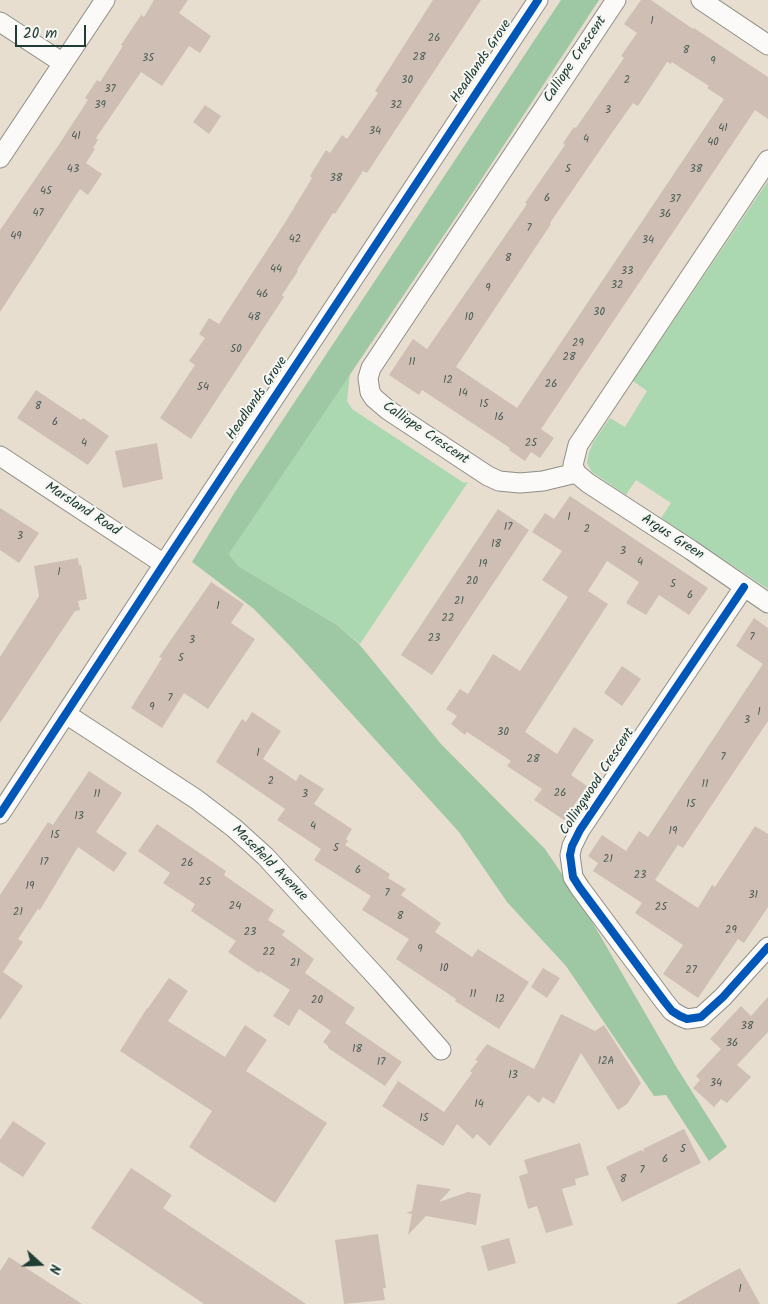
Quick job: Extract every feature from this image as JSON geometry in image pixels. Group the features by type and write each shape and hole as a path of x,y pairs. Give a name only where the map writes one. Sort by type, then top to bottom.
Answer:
{"street":[{"path":"0,158 105,0"},
{"name":"Headlands Grove","path":"0,814 538,0"},
{"name":"Calliope Crescent","path":"576,473 543,481 520,483 499,481 488,476 388,410 370,392 368,378 376,360 616,0"},
{"path":"701,0 768,45"},
{"path":"0,22 63,63"},
{"path":"576,473 573,465 578,445 768,160"},
{"name":"Marsland Road","path":"0,456 164,564"},
{"name":"Argus Green","path":"576,473 588,483 768,603"},
{"name":"Collingwood Crescent","path":"744,587 585,822 572,846 570,855 574,876 580,888 664,1001 672,1011 680,1016 687,1019 701,1017 723,997 768,947"},
{"name":"Masefield Avenue","path":"66,714 196,799 234,828 265,856 441,1050"}],"green space":[{"path":"561,0 599,0 473,192 229,554 238,566 337,625 359,644 441,744 545,849 580,901 677,1068 727,1147 709,1161 666,1095 654,1096 566,966 507,902 459,832 291,647 254,609 192,562 235,492"},
{"path":"768,181 768,589 661,518 671,503 636,480 626,495 592,472 587,463 594,441 610,418 625,427 647,391 633,381"},
{"path":"350,373 347,401 352,409 464,483 468,482 360,644 337,625 238,566 229,554"}],"building":[{"path":"154,0 188,0 179,13 211,36 200,53 189,46 162,86 141,72 96,138 98,140 93,148 95,149 86,163 102,174 88,195 80,189 0,312 0,230 88,100 85,98 97,80 100,82 123,46 121,45 141,15 144,17"},
{"path":"433,0 481,0 367,173 363,171 335,214 333,213 282,295 284,297 191,439 160,418 195,365 189,361 205,338 199,334 209,318 219,324 286,221 312,178 310,176 326,150 330,153 342,135 347,139 378,93 375,91"},
{"path":"641,0 651,0 694,28 768,77 768,119 755,110 541,429 554,438 540,458 531,452 525,461 509,450 510,448 422,390 419,395 389,375 413,339 427,349 527,204 525,203 565,145 563,143 574,127 576,128 624,58 621,56 637,33 624,24","holes":["667,62 671,64 672,62 709,86 707,88 724,99 517,408 456,367 611,134 633,103 638,106"]},
{"path":"205,105 221,116 209,134 193,122"},
{"path":"36,390 109,436 88,465 17,418"},
{"path":"157,443 163,479 123,488 115,451"},
{"path":"570,496 708,588 689,615 659,595 646,615 626,603 639,582 607,561 588,591 608,604 525,732 557,754 574,727 594,740 571,775 587,786 564,820 534,800 542,789 507,766 511,761 467,732 465,735 451,724 457,716 446,709 460,689 468,694 493,654 520,671 568,597 542,580 562,551 532,532 545,513 554,519"},
{"path":"0,508 39,533 19,563 0,550"},
{"path":"498,509 529,530 432,675 401,655"},
{"path":"78,558 87,599 78,601 80,610 75,611 0,723 0,657 39,596 34,566"},
{"path":"211,582 244,604 231,623 255,639 208,709 184,693 162,728 131,708 162,658 159,657"},
{"path":"754,618 768,628 768,721 683,848 678,845 655,880 698,908 712,885 715,887 755,826 768,834 768,907 744,943 738,939 698,998 663,974 683,945 635,913 642,903 593,871 598,863 588,856 602,835 626,851 639,831 648,837 763,664 736,646"},
{"path":"622,666 641,679 622,706 604,693"},
{"path":"252,712 281,731 263,759 296,781 300,774 324,789 314,804 352,829 345,845 390,874 388,878 406,889 401,895 441,923 435,932 472,957 478,949 529,982 499,1029 455,1001 456,999 396,959 409,939 362,910 371,896 314,860 321,849 277,820 285,809 216,762 242,719 246,722"},
{"path":"89,771 122,793 96,832 127,853 114,872 78,847 40,910 38,909 18,939 23,942 3,972 23,986 0,1020 0,895 48,822 53,825"},
{"path":"157,824 226,871 224,875 274,910 268,920 285,931 282,935 314,959 305,973 355,1008 345,1023 402,1062 385,1086 328,1048 323,1042 331,1031 299,1009 289,1026 273,1016 290,990 260,971 259,973 228,952 236,941 191,911 195,904 163,883 170,873 138,851"},
{"path":"543,968 560,978 547,998 531,987"},
{"path":"169,978 188,991 168,1021 225,1057 245,1025 267,1040 246,1071 327,1123 275,1203 189,1147 212,1111 120,1051 147,1008"},
{"path":"768,997 768,1032 737,1065 751,1077 727,1103 721,1099 714,1107 693,1088 700,1080 696,1076 721,1049 710,1039 741,1006 751,1016"},
{"path":"561,1014 595,1031 604,1025 641,1083 627,1104 618,1110 581,1053 554,1104 543,1097 539,1103 528,1095 490,1146 477,1134 473,1139 457,1124 443,1146 382,1106 398,1081 444,1112 472,1073 470,1071 478,1061 475,1060 487,1044 534,1069"},
{"path":"13,1121 46,1143 23,1177 0,1162 0,1140"},
{"path":"684,1129 701,1163 622,1202 606,1167 641,1150 645,1152 643,1149"},
{"path":"580,1143 589,1175 575,1179 576,1185 562,1189 573,1225 546,1233 537,1206 528,1209 519,1176 528,1173 524,1160"},
{"path":"131,1168 172,1195 163,1208 306,1304 204,1304 91,1228"},
{"path":"417,1184 451,1189 439,1202 468,1192 481,1194 476,1225 426,1216 408,1235 412,1214 406,1213 412,1211"},
{"path":"378,1234 386,1288 383,1288 385,1300 344,1304 335,1240"},
{"path":"509,1238 516,1263 488,1271 481,1246"},
{"path":"9,1257 82,1304 0,1304 0,1271"},
{"path":"740,1268 760,1304 676,1304 716,1281"}],"cycle path":[{"path":"0,814 538,0"},
{"path":"744,587 580,830 570,855 573,877 580,888 664,1001 672,1011 680,1016 687,1019 701,1017 723,997 768,947"}]}
